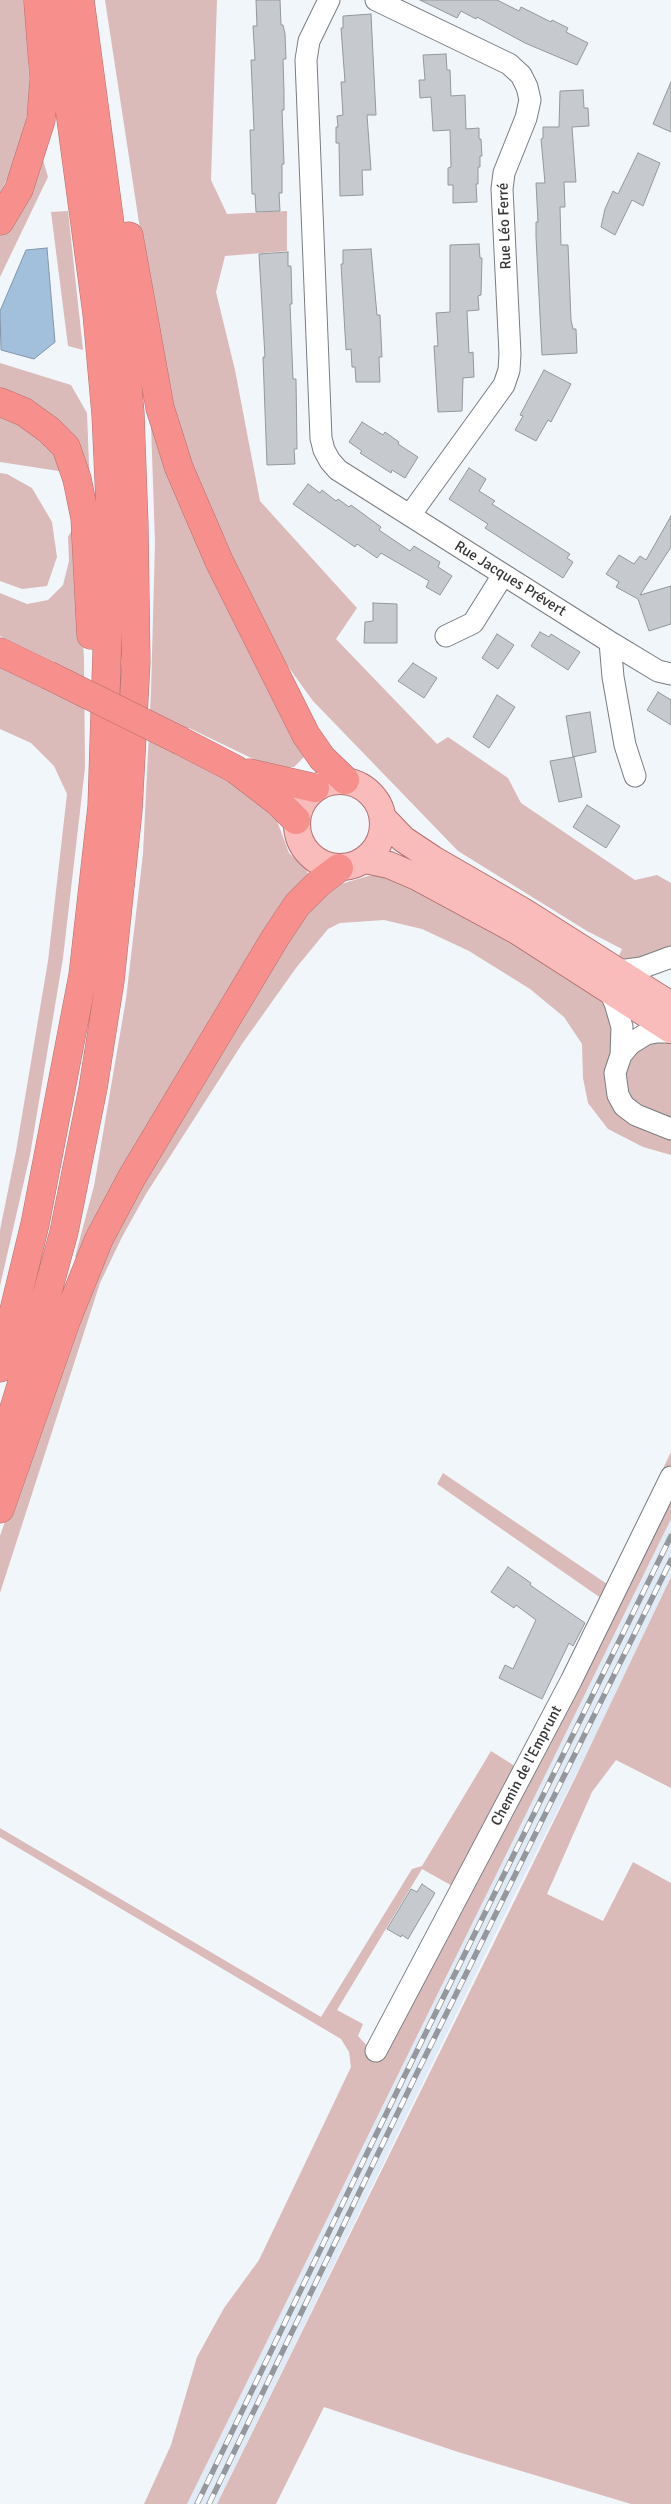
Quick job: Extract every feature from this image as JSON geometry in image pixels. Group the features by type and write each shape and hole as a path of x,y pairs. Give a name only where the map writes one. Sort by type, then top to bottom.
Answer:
{"highway":[{"path":"0,220 19,190 41,120 44,79 38,0"},
{"path":"0,1368 35,1224 81,985 102,806 111,524 106,415 97,314 55,0"},
{"path":"0,1454 28,1363 64,1232 93,1088 110,981 128,811 136,662 130,413 120,299 80,0"},
{"path":"94,106 115,147 160,408 179,468 219,561 306,735 322,758 345,780"},
{"path":"0,402 24,412 49,430 66,447 77,479 85,518 91,624 90,763 102,806"},
{"path":"0,652 235,769 278,802 296,820"},
{"path":"235,769 289,784 315,788"},
{"path":"0,1509 66,1321 99,1239 132,1177 275,938 298,905 318,883 339,868"}],"main road":[{"path":"345,780 359,784 371,793 380,805 384,819 383,835 376,849 365,860 339,868 325,865 313,858 303,848 296,820 302,802 315,788 324,783 345,780"},
{"path":"384,819 404,838 433,859 522,911 614,980 671,1031"},
{"path":"365,860 401,870 445,891 517,931 614,980 671,1005"}],"street":[{"name":"Rue Jacques Prévert","path":"329,0 308,41 306,60 321,438 330,461 338,470 610,642 658,671 671,674"},
{"name":"Rue Léo Ferré","path":"376,0 509,64 521,75 528,88 530,100 526,118 504,174 502,189 510,354 509,370 504,385 410,515"},
{"path":"446,636 473,623 503,575"},
{"path":"610,642 613,677 625,745 636,776"},
{"path":"621,1055 622,1027 615,1002 614,980 671,956"},
{"path":"671,1031 646,1034 630,1044 621,1055 617,1065 615,1084 624,1106 636,1115 671,1129"},
{"name":"Chemin de l'Emprunt","path":"376,2051 571,1681 671,1477"}],"shaded area":[{"path":"0,0 25,0 30,98 26,120 11,171 0,193"},
{"path":"105,0 217,0 211,180 227,214 287,211 287,251 225,256 216,292 235,370 260,501 357,608 336,639 437,744 448,737 508,778 521,803 635,880 657,875 671,883 671,948 632,963 618,958 622,949 587,931 458,851 313,701 284,661 232,559 194,473 174,409 143,249"},
{"path":"40,149 48,177 0,277 0,233"},
{"path":"68,211 83,350 68,346 51,212"},
{"path":"0,363 71,385 87,413 90,489 0,390"},
{"path":"150,396 305,756 294,767 274,769 189,728 174,753 238,785 273,810 289,853 307,870 308,878 83,1261 75,1257 94,1186 126,999 143,854 151,691 155,542"},
{"path":"0,410 44,438 65,472 0,462"},
{"path":"0,473 7,474 32,488 52,522 57,557 47,586 22,589 0,581"},
{"path":"75,525 84,658 85,768 63,958 30,1155 0,1286 0,1230 16,1151 48,961 67,794 54,766 31,743 0,729 0,666 43,686 55,662 0,636 0,593 27,604 48,600 63,585 69,561 68,537"},
{"path":"368,876 383,876 460,911 599,995 610,1010 615,1029 607,1081 671,1135 671,1155 643,1147 608,1129 588,1103 583,1078 582,1044 564,1017 530,989 469,951 422,929 384,920 340,923 328,929 296,968 242,1044 146,1194 122,1237 100,1283 0,1593 0,1536 52,1386 107,1246 173,1124 316,898 331,887"},
{"path":"671,1041 671,1121 627,1101 624,1065 642,1042"},
{"path":"671,1452 671,1467 605,1601 437,1484 443,1473 607,1584"},
{"path":"671,1488 671,1519 187,2504 144,2504 171,2445 197,2357 224,2308 259,2260 351,2067 349,2052 341,2039 0,1837 0,1828 321,2017 412,1869 422,1866 491,1751 518,1768 456,1888 422,1869 337,2010 363,2024 358,2036 371,2050"},
{"path":"671,1519 671,1577 595,1737 515,1894 217,2504 187,2504"},
{"path":"671,1577 671,1788 616,1760 592,1792 547,1894 603,1921 633,1862 671,1883 671,2504 631,2504 458,2452 324,2407 276,2504 217,2504 577,1774"}],"water":[{"path":"47,248 55,342 34,359 1,350 0,311 26,250"}],"building":[{"path":"256,0 280,0 281,25 283,25 285,34 286,59 283,59 284,110 282,110 284,164 282,164 282,193 279,193 280,211 256,212 255,194 252,194 250,130 254,130 251,60 255,60 253,26 257,26"},
{"path":"420,0 497,0 519,11 521,7 551,22 552,20 568,28 566,32 588,43 577,65 525,43 477,17 476,19 461,11 457,18"},
{"path":"371,14 376,115 367,115 371,170 362,170 363,195 340,196 339,143 336,143 336,127 338,127 337,116 343,115 341,82 345,82 341,28 343,28 343,16"},
{"path":"446,54 447,70 450,70 451,96 465,95 466,129 479,128 482,156 480,156 480,167 478,167 478,184 476,184 477,202 453,203 453,185 448,185 448,168 451,167 450,130 433,131 431,97 420,98 419,80 425,80 423,55"},
{"path":"671,82 671,132 653,124"},
{"path":"583,90 584,108 588,108 589,126 572,127 576,182 564,182 565,207 560,207 561,245 568,245 571,320 573,329 576,329 577,353 542,355 536,237 536,222 538,222 536,183 545,183 541,139 543,138 543,127 559,127 560,91"},
{"path":"638,153 660,163 643,206 632,200 615,235 601,227 605,209 613,191 618,194"},
{"path":"479,244 480,258 482,258 481,295 478,296 479,310 467,311 469,353 473,352 474,377 463,378 462,411 438,412 434,346 438,346 436,313 450,312 450,245"},
{"path":"371,249 377,315 380,315 382,357 379,357 380,382 356,382 355,367 352,367 351,349 346,350 341,264 343,264 343,250"},
{"path":"288,252 288,266 291,266 292,304 290,304 293,379 296,379 297,449 294,449 295,464 267,465 263,357 265,357 259,254"},
{"path":"544,370 571,384 551,422 548,420 536,441 515,430 523,416 520,415"},
{"path":"362,422 383,435 385,432 399,442 398,444 418,457 405,478 392,470 391,473 360,453 362,451 349,442"},
{"path":"469,468 486,479 479,491 495,501 492,504 570,554 567,558 573,562 563,578 485,528 488,524 449,499"},
{"path":"308,484 320,493 322,490 336,501 338,499 349,507 351,505 381,527 379,530 410,551 414,546 440,562 438,567 452,576 440,595 426,587 429,581 381,553 377,558 357,544 355,547 293,504"},
{"path":"671,516 671,547 640,595 671,586 671,624 649,631 638,599 616,587 619,582 606,574 619,555 634,564 640,556 646,560"},
{"path":"373,603 397,604 397,643 364,643 365,622 373,621"},
{"path":"540,632 549,637 551,634 580,652 568,670 531,646"},
{"path":"497,634 514,645 498,669 482,658"},
{"path":"413,663 437,678 424,698 398,681"},
{"path":"658,692 671,700 671,725 647,710"},
{"path":"497,695 515,707 489,748 473,737"},
{"path":"590,712 596,752 573,757 566,716"},
{"path":"574,757 582,797 559,802 550,761"},
{"path":"587,805 620,826 606,848 573,827"},
{"path":"508,1567 531,1583 530,1585 585,1623 573,1646 569,1643 542,1699 499,1678 505,1665 513,1669 536,1620 516,1605 514,1608 491,1592"},
{"path":"422,1884 435,1893 408,1939 387,1929 411,1889 417,1892"}],"railway":[{"path":"197,2504 406,2073 671,1536"},
{"path":"209,2504 415,2077 671,1560"}]}
